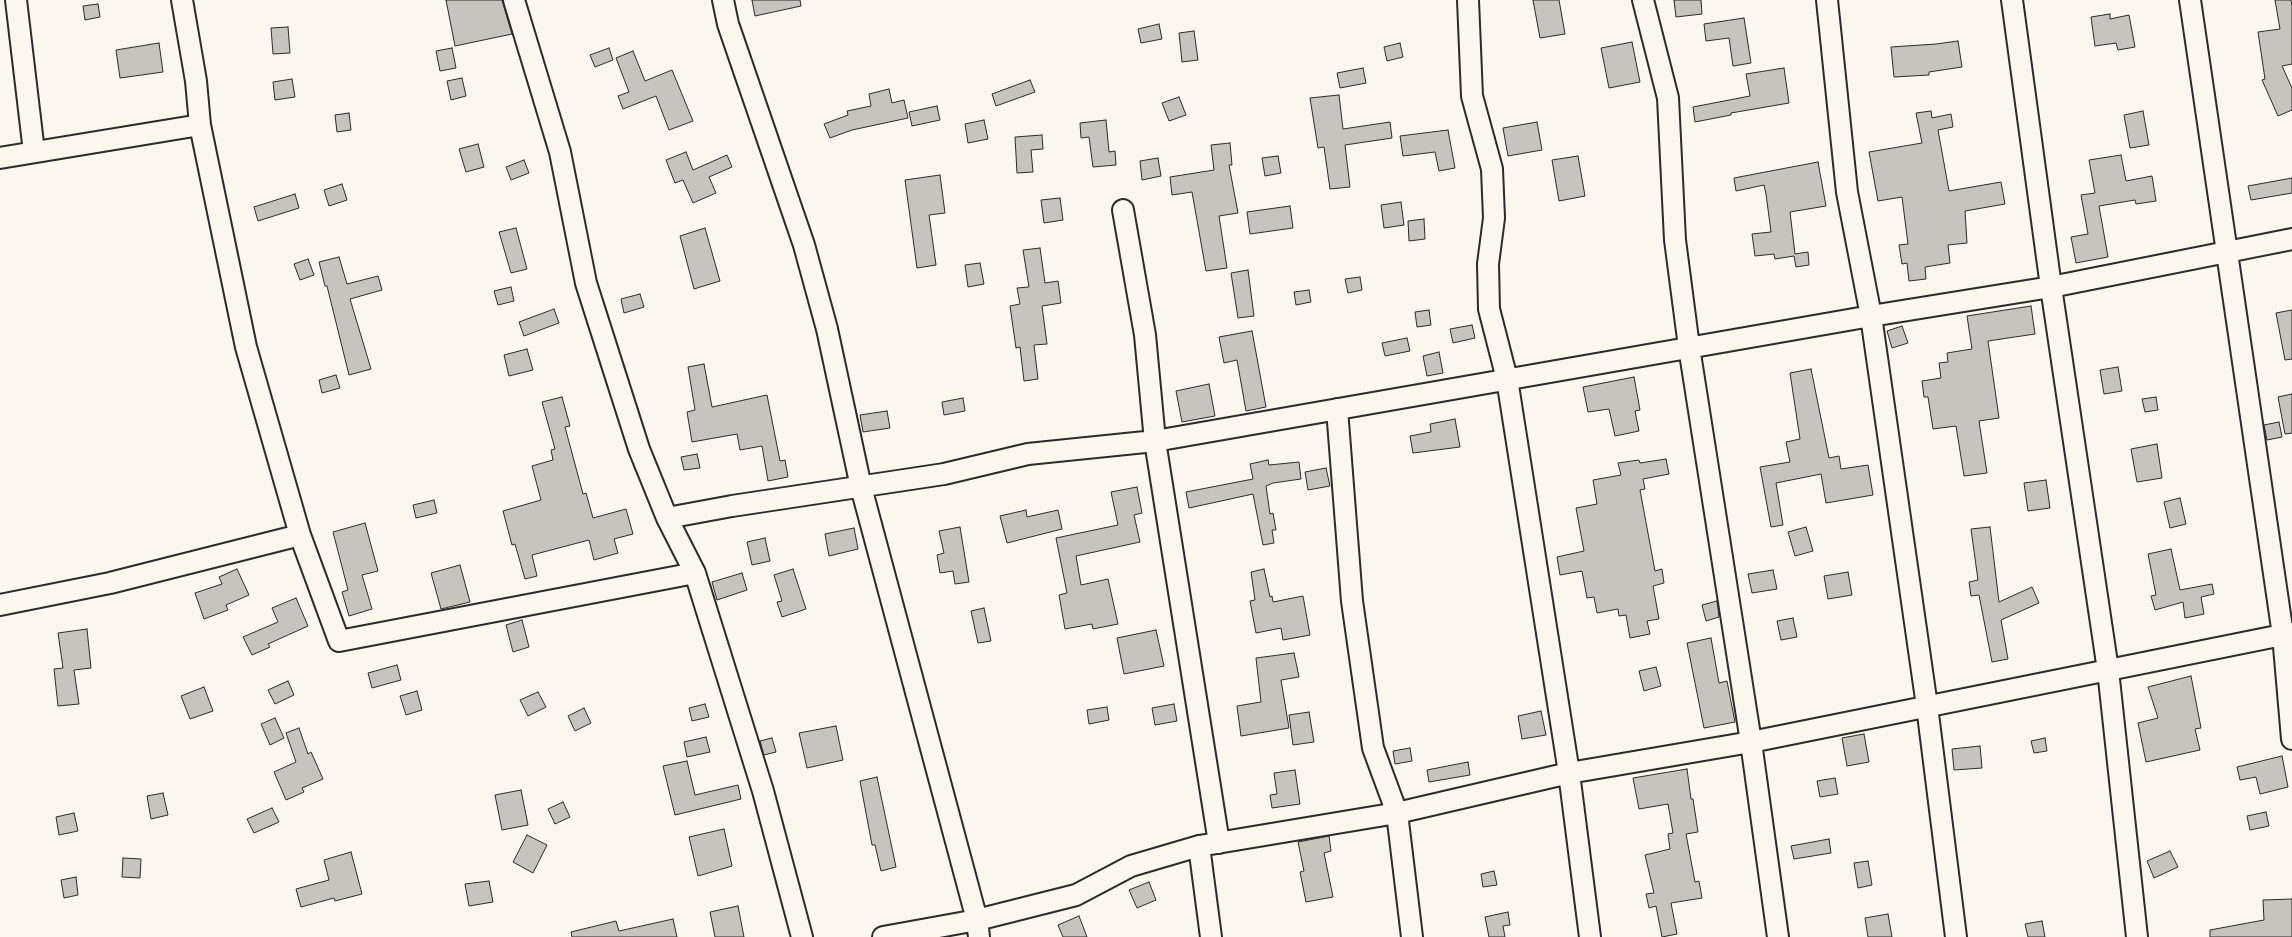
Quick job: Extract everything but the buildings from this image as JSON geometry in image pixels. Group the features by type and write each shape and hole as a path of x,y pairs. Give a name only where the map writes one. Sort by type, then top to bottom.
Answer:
{"street":[{"path":"16,0 34,152"},
{"path":"182,0 196,81 200,125 246,347 300,535 339,641 695,573"},
{"path":"514,0 560,152 586,283 639,449 667,518 695,573 763,790 802,937"},
{"path":"723,0 734,42 804,245 827,329 861,487 978,929"},
{"path":"1468,0 1472,96 1492,169 1494,218 1488,264 1490,309 1507,379 1569,773 1590,937"},
{"path":"1643,0 1668,98 1675,240 1689,347 1751,742 1778,937"},
{"path":"1827,0 1847,192 1871,316 1927,706 1956,937"},
{"path":"2012,0 2051,287 2108,670 2137,937"},
{"path":"2190,0 2287,634 2292,739"},
{"path":"0,158 200,125"},
{"path":"1124,210 1145,335 1155,441 1219,843"},
{"path":"667,518 732,506 944,474 1028,454 1155,441 1689,347 2051,287 2292,239"},
{"path":"1337,409 1352,601 1373,748 1397,813 1412,937"},
{"path":"0,605 110,583 300,535"},
{"path":"883,937 978,929 1076,895 1131,866 1199,846 1397,813 1569,773 1751,742 2287,634"},
{"path":"1199,846 1211,937"}]}
